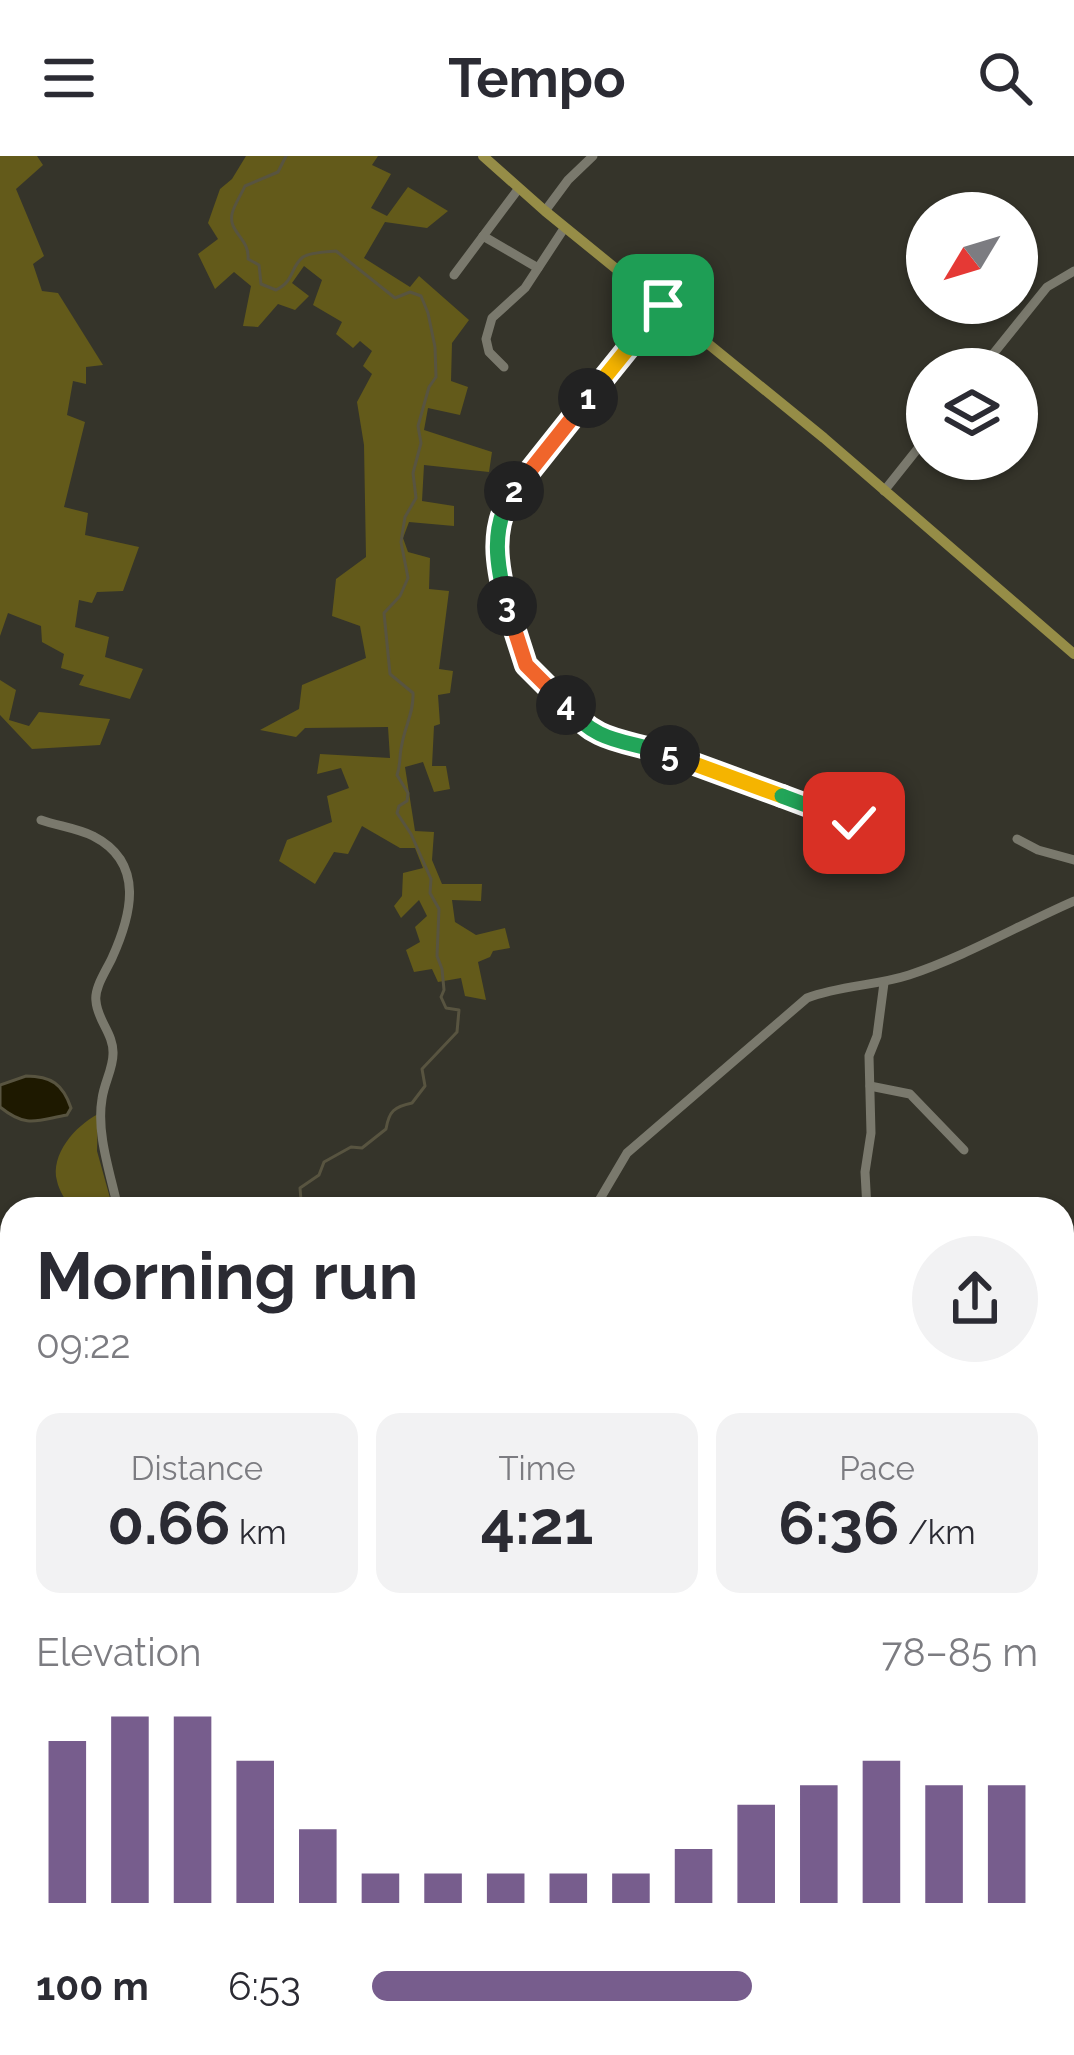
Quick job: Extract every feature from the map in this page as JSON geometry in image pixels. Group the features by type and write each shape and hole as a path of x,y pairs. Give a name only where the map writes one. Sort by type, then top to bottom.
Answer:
{"main road":[{"path":"483,156 1074,655"}],"street":[{"path":"545,211 592,156"},
{"path":"454,275 519,188"},
{"path":"504,367 489,352 488,325 525,288 565,227"},
{"path":"482,236 538,268"},
{"path":"998,348 1047,287 1074,271"},
{"path":"663,305 502,510 496,546 512,626 526,665 583,725 617,742 656,749 854,823"},
{"path":"884,490 906,463"},
{"path":"41,820 65,824 98,839 118,857 130,885 130,907 121,937 95,995 114,1050 101,1115 116,1197"},
{"path":"1017,839 1074,860"},
{"path":"601,1197 627,1153 807,998 884,982 953,958 1074,901"},
{"path":"866,1197 869,1056 877,1036 884,982"},
{"path":"870,1086 910,1094 964,1150"}],"shaded area":[{"path":"0,156 37,156 43,165 16,189 44,256 33,264 42,291 58,293 103,365 86,367 86,384 73,381 67,415 85,422 64,507 88,513 85,535 139,547 123,591 97,592 92,603 79,600 75,627 109,637 105,657 143,669 130,699 79,685 84,675 61,668 64,654 42,642 41,626 8,613 0,636"},
{"path":"246,156 378,156 372,165 391,174 371,208 387,216 408,187 448,211 427,228 385,222 364,258 410,287 419,276 469,320 452,343 451,381 468,387 460,415 428,408 424,430 492,452 489,472 424,465 422,501 454,506 454,526 409,522 403,538 408,552 430,558 429,589 449,591 439,669 453,671 450,693 438,695 440,724 434,726 432,766 446,766 450,789 434,792 423,762 405,767 415,831 434,832 432,860 442,884 482,884 481,901 452,900 455,922 476,935 505,928 510,948 493,951 478,962 486,1000 465,996 461,978 438,982 432,969 414,972 406,950 420,942 415,927 427,916 419,900 401,918 394,906 402,896 403,873 423,868 415,848 400,848 362,826 348,854 334,852 315,884 279,861 287,840 332,822 327,796 349,788 341,768 317,774 320,754 390,758 388,727 305,728 296,737 260,730 299,709 302,685 366,658 360,626 332,616 336,579 366,557 364,445 357,402 372,374 363,366 372,351 360,341 353,348 336,334 342,322 313,305 322,280 304,266 292,283 309,296 295,310 278,304 258,327 243,326 251,286 234,272 215,289 198,254 218,239 208,223 220,189"},
{"path":"0,680 16,690 9,720 29,726 39,712 110,719 100,745 32,749 0,715"},
{"path":"26,1076 60,1087 71,1108 67,1115 25,1121 0,1107 0,1085"},
{"path":"98,1114 97,1151 110,1197 64,1197 59,1188 57,1161 81,1126"}],"waterway":[{"path":"286,156 278,172 245,186 232,214 248,259 259,265 261,284 276,290 303,257 336,251 395,298 410,292 421,296 435,347 436,377 418,426 421,443 413,473 416,498 405,517 401,542 408,578 384,613 390,674 413,693 397,775 408,793 407,801 397,813 431,879 430,893 439,909 441,997 446,1008 459,1010 457,1032 422,1069 425,1086 412,1103 393,1111 386,1129 362,1148 351,1147 324,1162 319,1175 300,1188 301,1197"}],"route":[{"path":"663,305 502,510 496,546 501,582 526,665 583,725 617,742 656,749 854,823"}]}
